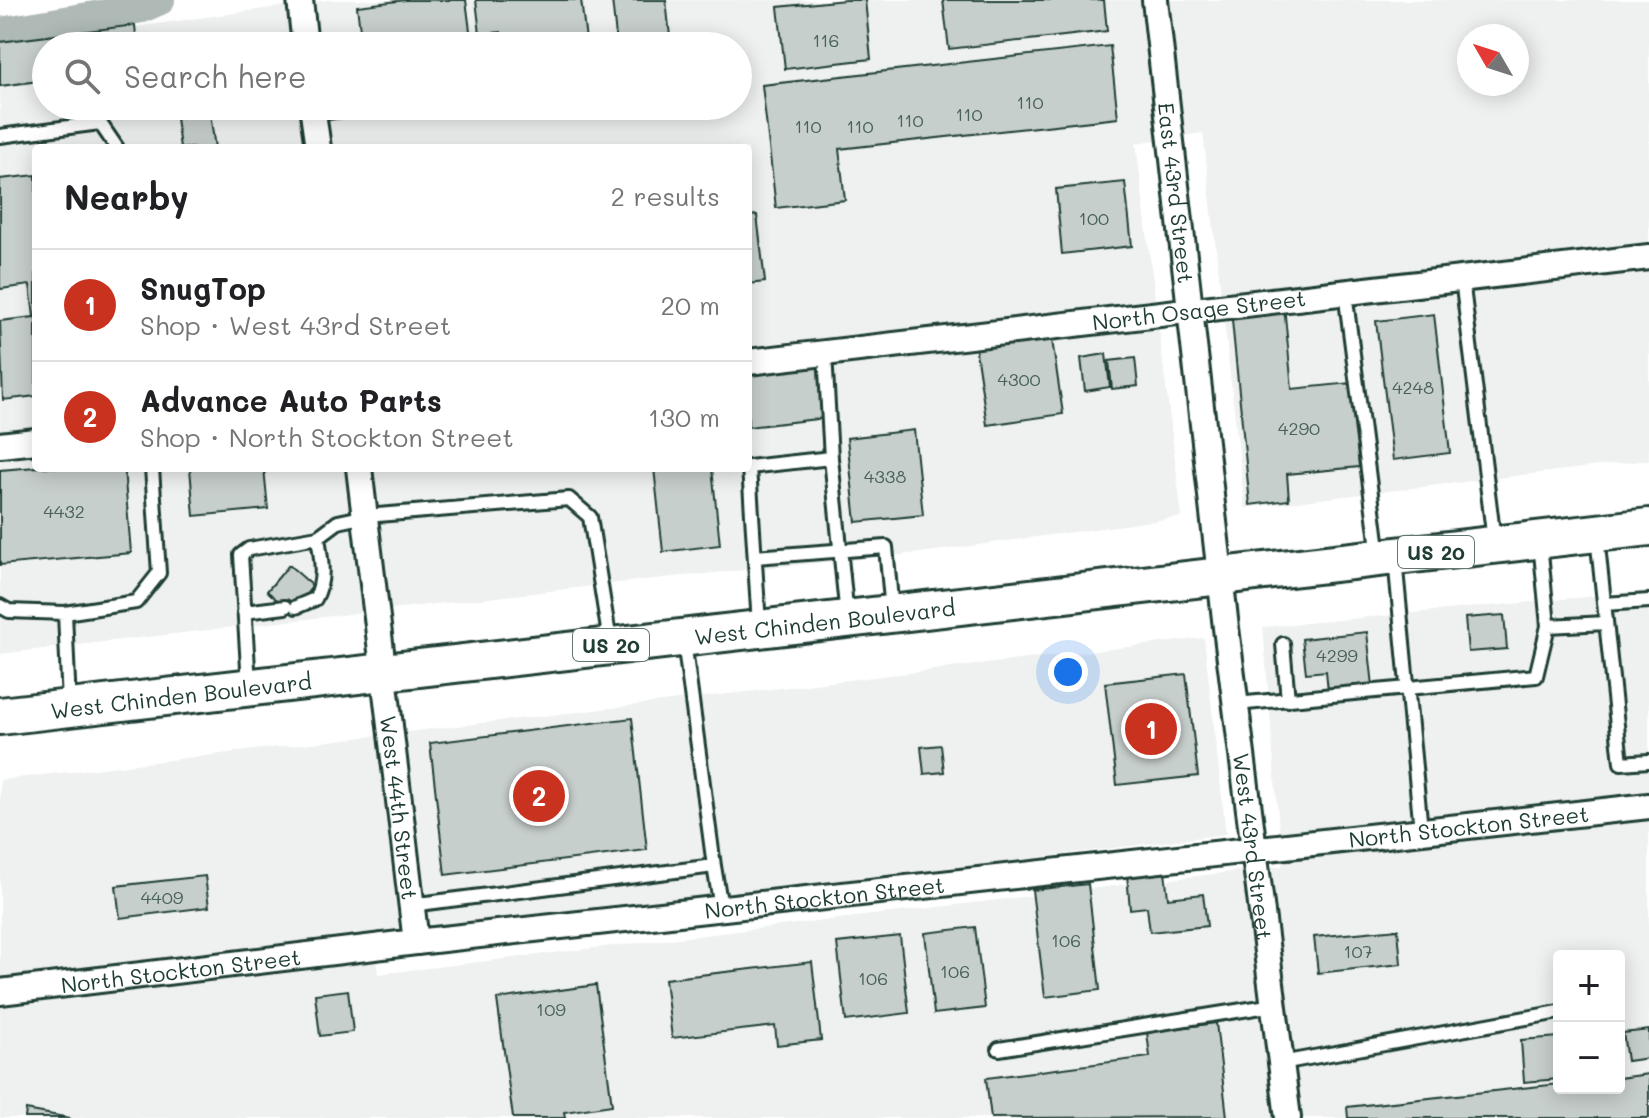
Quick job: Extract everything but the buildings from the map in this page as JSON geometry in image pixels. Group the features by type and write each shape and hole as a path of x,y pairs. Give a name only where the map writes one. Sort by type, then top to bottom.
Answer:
{"main road":[{"name":"West Chinden Boulevard","path":"0,716 1649,527"}],"street":[{"path":"300,0 303,32"},
{"name":"East 43rd Street","path":"1155,0 1222,575"},
{"path":"314,120 317,144"},
{"name":"North Osage Street","path":"752,362 1649,257"},
{"path":"0,445 32,441"},
{"name":"West 44th Street","path":"360,472 416,942"},
{"name":"West 43rd Street","path":"1222,575 1288,1118"},
{"name":"North Stockton Street","path":"0,992 416,942 1649,806"}],"lane":[{"path":"0,136 100,123 114,144"},
{"path":"1462,279 1494,545"},
{"path":"1345,292 1408,691 1421,830"},
{"path":"825,353 831,458 847,617"},
{"path":"752,467 831,458"},
{"path":"0,606 9,611 65,613 136,602 159,573 152,472"},
{"path":"749,472 759,628"},
{"path":"249,687 241,555 249,549 318,537 338,522 366,516 569,499 590,517 610,645"},
{"path":"1597,532 1621,763 1649,761"},
{"path":"244,612 290,607 315,599 323,576 318,537"},
{"path":"1236,704 1408,691 1536,676 1548,626 1540,539"},
{"path":"755,557 886,547 892,612"},
{"path":"1604,604 1649,601"},
{"path":"65,613 69,708"},
{"path":"1548,626 1606,623"},
{"path":"683,636 721,908"},
{"path":"1283,644 1288,700"},
{"path":"411,905 714,866"},
{"path":"999,1049 1274,1005"},
{"path":"1281,1063 1553,1013"}],"shaded area":[{"path":"328,0 1649,0 1649,242 1332,280 1335,303 1649,265 1649,460 1245,508 1203,133 1136,143 1182,517 920,553 663,578 0,654 0,46 32,42 32,120 752,120 752,32 100,32","holes":["899,331 900,355 767,368 765,344"]},
{"path":"1649,591 1649,1118 0,1118 0,780 1204,638 1226,834 374,941 378,974 1282,866 1263,627"}],"waterway":[{"path":"0,32 142,8 160,0"}],"place":[{"name":"SnugTop","path":"1151,729"},
{"name":"Advance Auto Parts","path":"539,796"}]}
